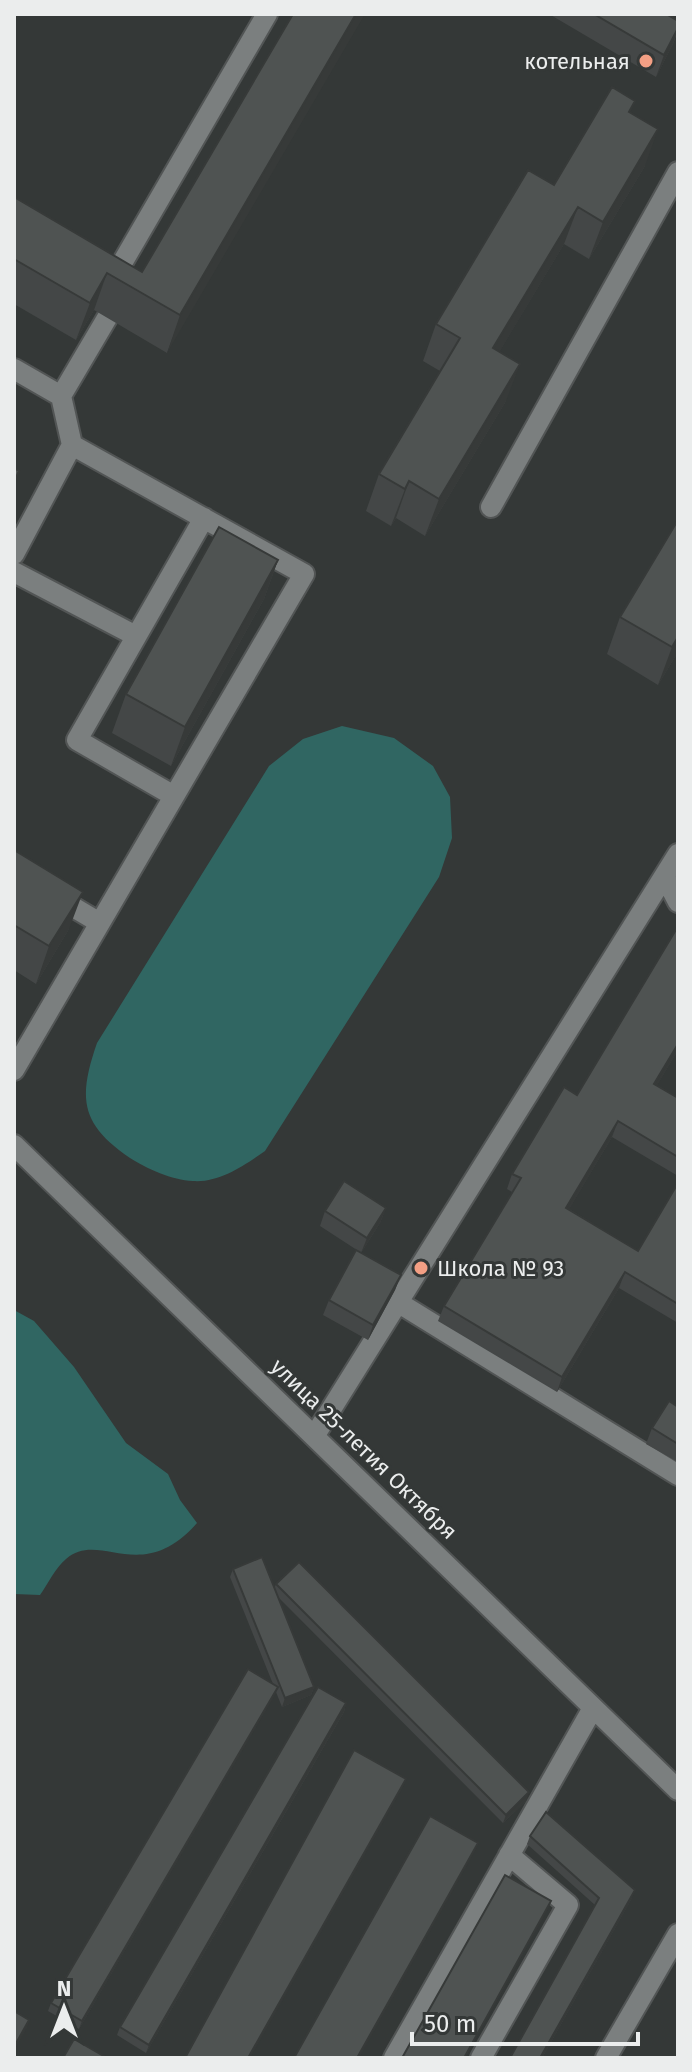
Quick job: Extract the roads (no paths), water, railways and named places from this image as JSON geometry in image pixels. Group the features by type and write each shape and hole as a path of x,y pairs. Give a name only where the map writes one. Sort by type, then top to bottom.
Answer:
{"street":[{"path":"14,554 72,445 61,396 111,310 108,273 267,14"},
{"path":"491,507 678,172"},
{"path":"14,369 61,396"},
{"path":"14,1070 304,574 72,445"},
{"path":"174,796 77,740 204,518"},
{"path":"14,572 136,636"},
{"path":"315,1435 678,854"},
{"path":"14,872 100,923"},
{"path":"665,877 678,902"},
{"name":"улица 25-летия Октября","path":"14,1145 678,1790"},
{"path":"399,1303 678,1475"},
{"path":"394,2058 593,1708"},
{"path":"481,2058 568,1905 509,1855"},
{"path":"606,2058 678,1934"}],"place":[{"name":"котельная","path":"646,61"},
{"name":"Школа № 93","path":"421,1268"}]}
